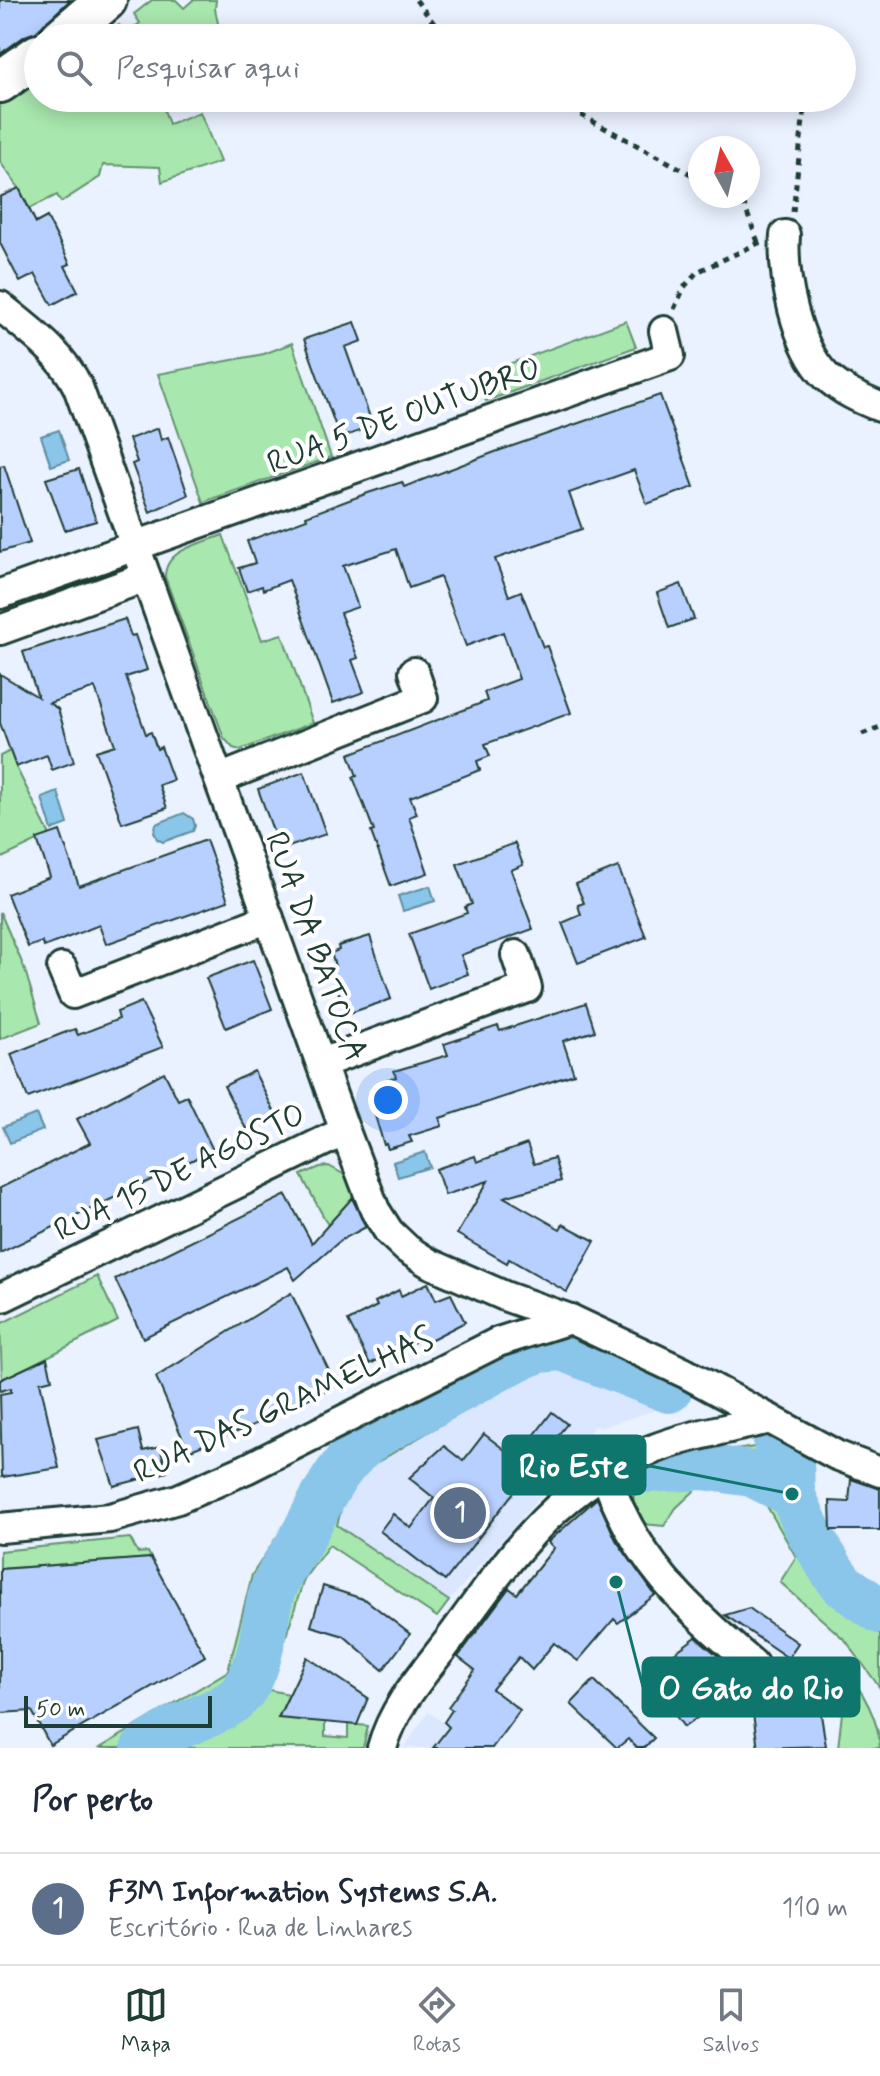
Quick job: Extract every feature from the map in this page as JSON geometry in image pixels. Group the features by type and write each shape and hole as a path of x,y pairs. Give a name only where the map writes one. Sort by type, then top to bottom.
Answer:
{"main road":[{"path":"78,24 106,0"},
{"path":"0,82 24,65"}],"street":[{"path":"772,239 808,348 824,374 845,392 880,407"},
{"name":"RUA DA BATOCA","path":"0,306 48,346 70,371 78,387 345,1131 375,1210 389,1232 407,1249 429,1263 507,1297 570,1319 685,1373 836,1455 880,1472"},
{"name":"RUA 5 DE OUTUBRO","path":"135,547 670,356 664,331"},
{"path":"0,594 135,547"},
{"path":"0,630 146,577"},
{"path":"219,779 423,698 414,672"},
{"path":"62,968 73,994 269,918"},
{"path":"322,1063 527,988 516,955"},
{"name":"RUA 15 DE AGOSTO","path":"3,1297 345,1131"},
{"path":"498,1342 509,1316 507,1297"},
{"name":"RUA DAS GRAMELHAS","path":"0,1528 110,1518 178,1499 246,1469 498,1342 570,1319"},
{"path":"382,1748 393,1716 485,1591 553,1509 605,1473 650,1450 770,1419"},
{"path":"605,1473 616,1506 631,1533 668,1585 688,1608 753,1664"}],"path":[{"path":"416,0 434,24"},
{"path":"575,112 688,173"},
{"path":"664,331 685,286 697,272 772,239 795,199 804,112"},
{"path":"748,208 772,239"},
{"path":"862,734 880,727"}],"shaded area":[{"path":"542,1365 584,1371 665,1407 602,1427 594,1426 561,1472 449,1601 337,1525 343,1502 358,1479 376,1463 481,1401 518,1373"},
{"path":"428,1712 478,1748 404,1748"}],"green space":[{"path":"152,0 176,0 184,8 193,0 216,0 218,24 139,24 134,14"},
{"path":"24,89 24,112 165,112 169,124 200,112 220,162 162,182 160,167 103,165 100,177 61,202 57,195 16,215 28,206 0,162 0,105"},
{"path":"626,321 636,347 486,401 473,377"},
{"path":"292,343 331,457 203,502 158,374 264,354"},
{"path":"223,535 262,640 282,634 313,723 240,750 233,748 224,738 165,577 171,559 178,553"},
{"path":"10,751 50,835 0,859 0,756"},
{"path":"0,912 24,967 41,1023 0,1039"},
{"path":"329,1166 343,1174 356,1195 328,1225 301,1175"},
{"path":"97,1276 118,1321 2,1380 0,1324"},
{"path":"559,1356 585,1362 674,1401 665,1407 584,1371 542,1365 518,1373 481,1401 376,1463 358,1479 343,1502 337,1525 449,1601 437,1617 329,1545 304,1579 269,1690 289,1694 278,1718 325,1722 325,1736 348,1738 348,1724 368,1726 363,1748 153,1748 226,1711 244,1697 254,1682 264,1656 282,1579 344,1480 364,1457 377,1446 515,1367"},
{"path":"767,1445 792,1447 810,1459 805,1480 853,1582 880,1601 880,1688 846,1641 780,1582 796,1557 756,1487 708,1478 676,1508 664,1526 633,1523 634,1484 640,1470 658,1462"},
{"path":"130,1538 138,1553 148,1552 151,1558 0,1569 0,1551"},
{"path":"276,1538 290,1547 274,1570 265,1591 258,1634 241,1685 232,1694 171,1724 132,1748 100,1748 228,1671 252,1575"},
{"path":"838,1660 866,1701 876,1724 880,1748 838,1748 845,1687 828,1677"}],"water":[{"path":"59,430 69,460 51,466 41,436"},
{"path":"58,792 68,824 52,830 42,798"},
{"path":"184,813 193,819 193,831 163,842 157,839 154,832 156,824"},
{"path":"430,886 435,901 403,911 398,896"},
{"path":"36,1114 43,1130 10,1143 3,1127"},
{"path":"425,1152 430,1167 398,1177 393,1162"}],"building":[{"path":"0,0 70,0 44,24 24,24 24,37 0,54"},
{"path":"19,188 36,223 47,217 70,264 65,266 78,291 52,305 35,274 20,282 0,243 0,197"},
{"path":"355,322 362,341 345,347 373,426 340,438 304,339"},
{"path":"660,395 694,487 647,504 634,470 569,493 582,529 495,559 509,596 521,591 543,647 547,646 571,713 485,744 490,756 477,761 480,770 410,797 417,814 409,817 428,873 391,886 353,777 357,776 349,754 487,701 484,692 519,679 503,632 466,646 440,577 409,588 396,549 343,566 358,607 340,613 358,658 352,660 364,692 333,703 289,580 263,590 262,586 247,591 239,568 255,563 247,541 368,493 402,482 404,487"},
{"path":"158,428 161,440 168,437 188,495 150,512 132,464 137,462 129,439"},
{"path":"4,465 30,543 0,552 0,466"},
{"path":"79,469 96,521 65,530 46,479"},
{"path":"681,584 694,619 669,628 657,593"},
{"path":"125,619 131,636 135,635 147,670 126,677 146,734 151,732 157,749 161,747 173,780 159,785 167,808 122,823 96,751 115,745 95,688 49,703 58,709 74,762 52,770 47,755 16,767 0,723 0,674 38,697 23,652"},
{"path":"304,772 326,834 280,850 258,789"},
{"path":"60,831 79,886 206,840 228,901 106,944 99,925 44,947 42,942 28,947 7,894 50,877 37,839"},
{"path":"515,843 523,865 511,870 533,929 461,955 468,974 429,989 409,934 467,913 465,907 472,904 457,864"},
{"path":"618,867 646,937 578,963 562,923 581,915 578,905 584,903 576,884"},
{"path":"370,936 391,999 347,1014 329,968 335,966 331,953 339,950 338,946"},
{"path":"253,960 272,1009 226,1028 206,978"},
{"path":"141,1002 163,1047 28,1098 11,1054 75,1029 78,1035 119,1019 117,1012"},
{"path":"586,1003 595,1031 563,1041 574,1074 440,1118 442,1126 409,1136 412,1142 388,1149 384,1145 369,1096 382,1092 379,1082 396,1077 394,1071 448,1055 444,1044 498,1026 500,1031"},
{"path":"254,1071 276,1115 246,1129 224,1086"},
{"path":"164,1072 178,1100 187,1096 213,1150 0,1253 0,1188 90,1143 77,1119"},
{"path":"527,1144 534,1164 554,1158 561,1181 504,1197 560,1229 563,1224 595,1241 567,1292 457,1234 488,1181 445,1195 436,1169 475,1156 477,1162"},
{"path":"286,1195 312,1243 352,1198 366,1227 341,1240 295,1280 288,1267 143,1338 115,1279"},
{"path":"428,1283 436,1300 451,1294 465,1322 424,1343 422,1338 370,1364 348,1321 399,1290 401,1296"},
{"path":"291,1293 336,1385 247,1428 188,1451 156,1377"},
{"path":"47,1358 52,1379 40,1382 59,1468 2,1477 0,1394 11,1392 11,1388 0,1391 0,1380"},
{"path":"552,1412 567,1424 555,1439 575,1454 561,1472 541,1456 530,1469 517,1458"},
{"path":"138,1430 143,1451 160,1447 167,1472 114,1486 98,1440"},
{"path":"484,1434 531,1470 445,1581 380,1531 393,1514 411,1528 434,1498 409,1478 444,1446 463,1461"},
{"path":"851,1479 880,1489 880,1530 831,1530 830,1501 849,1502"},
{"path":"597,1498 616,1540 655,1595 618,1623 614,1619 578,1661 554,1643 532,1670 519,1657 492,1689 520,1710 492,1748 433,1748 449,1727 444,1722 452,1710 448,1707 475,1670 458,1657 509,1588 517,1594 554,1548 548,1542"},
{"path":"151,1558 205,1656 50,1745 32,1711 0,1713 0,1569"},
{"path":"323,1586 366,1600 410,1634 383,1670 344,1636 311,1626"},
{"path":"749,1608 798,1643 788,1658 725,1615"},
{"path":"696,1637 716,1654 739,1688 684,1727 663,1698 671,1692 654,1668"},
{"path":"307,1657 368,1698 357,1725 278,1718"},
{"path":"594,1680 654,1738 644,1748 637,1748 628,1739 617,1748 571,1704"},
{"path":"818,1696 826,1746 758,1748 752,1707"}],"waterway":[{"path":"144,1748 176,1728 222,1708 244,1689 259,1655 268,1607 277,1580 339,1472 374,1436 518,1358 539,1350 562,1348 669,1390"},
{"path":"776,1443 791,1458 792,1494"},
{"path":"645,1470 704,1467 752,1474 792,1494 810,1534 833,1572 843,1585 880,1611"}],"place":[{"name":"Rio Este","path":"792,1494"},
{"name":"F3M Information Systems S.A.","path":"460,1513"},
{"name":"O Gato do Rio","path":"616,1582"}]}
